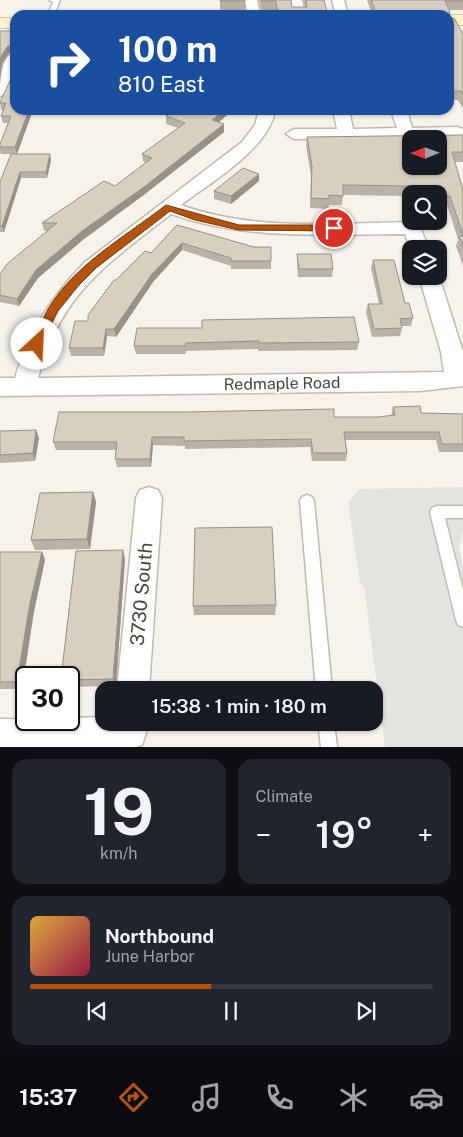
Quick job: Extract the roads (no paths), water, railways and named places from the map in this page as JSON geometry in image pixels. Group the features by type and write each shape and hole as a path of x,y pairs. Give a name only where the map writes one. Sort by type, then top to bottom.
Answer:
{"street":[{"path":"0,92 10,68"},
{"path":"24,386 32,355 53,310 92,266 248,145 260,131 266,115"},
{"path":"342,115 346,133"},
{"path":"401,115 405,130"},
{"path":"294,134 402,132"},
{"path":"448,132 457,132"},
{"path":"169,207 198,218 239,228 412,228 417,240"},
{"name":"Redmaple Road","path":"0,386 420,382 457,379 452,352 432,285"},
{"name":"3730 South","path":"134,681 149,498"},
{"path":"0,736 45,741 110,731"}],"lane":[{"path":"52,0 57,0"},
{"path":"307,501 323,681"},
{"path":"463,512 437,512 463,620"},
{"path":"327,731 329,747"}]}
